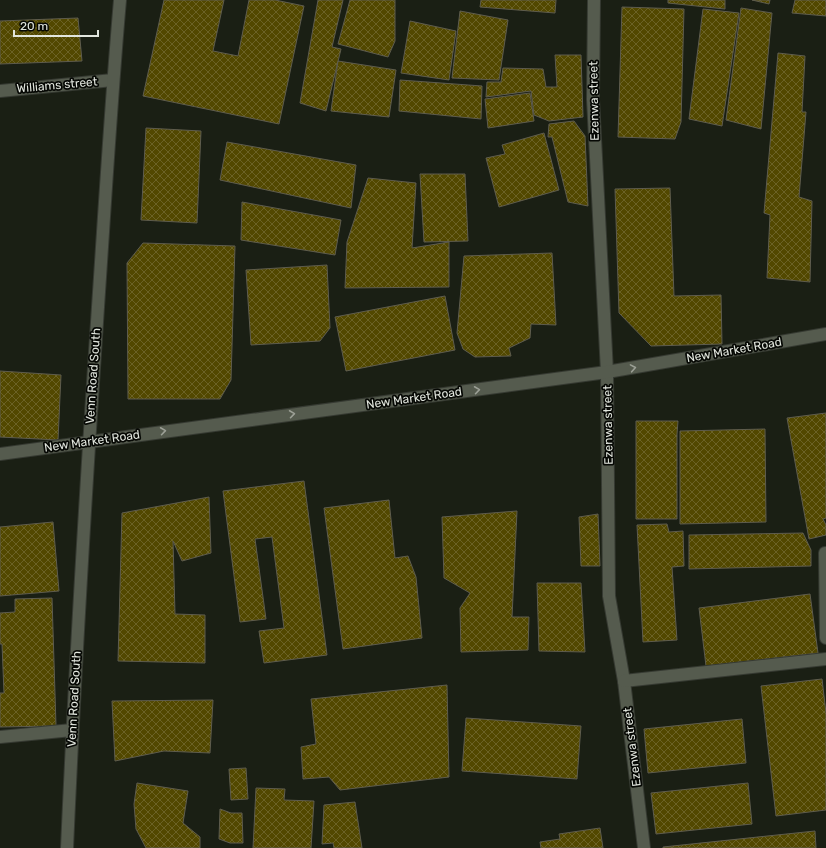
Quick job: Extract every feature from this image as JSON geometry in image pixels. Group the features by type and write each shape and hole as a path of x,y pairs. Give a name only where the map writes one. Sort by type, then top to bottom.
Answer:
{"street":[{"name":"Venn Road South","path":"67,848 72,730 89,441 113,80 120,0"},
{"name":"Ezenwa street","path":"594,0 593,99 607,372 609,596 624,681 644,848"},
{"name":"Williams street","path":"0,91 113,80"},
{"name":"New Market Road","path":"0,454 607,372 826,334"},
{"path":"825,552 826,638"},
{"path":"624,681 826,659"},
{"path":"0,737 72,730"}],"building":[{"path":"164,0 224,0 213,51 238,56 249,0 275,0 304,6 279,124 143,96"},
{"path":"318,0 343,0 332,47 341,49 326,111 300,103"},
{"path":"350,0 395,0 395,41 388,57 338,44"},
{"path":"481,0 556,0 555,13 480,7"},
{"path":"668,0 725,0 725,9 668,3"},
{"path":"752,0 770,0 769,4"},
{"path":"795,0 826,0 826,16 792,13"},
{"path":"622,7 684,9 681,122 675,139 618,137"},
{"path":"741,8 772,13 761,129 726,120"},
{"path":"703,9 739,13 722,126 689,119"},
{"path":"460,11 508,20 499,80 452,78"},
{"path":"78,18 82,61 0,64 0,21"},
{"path":"410,21 456,31 449,80 401,73"},
{"path":"778,53 805,56 802,112 806,112 799,197 812,201 810,282 767,278 770,215 764,213"},
{"path":"555,55 581,55 583,117 549,121 534,115 531,91 486,97 487,82 501,82 503,68 543,69 546,87 557,87"},
{"path":"338,61 396,70 389,117 331,111"},
{"path":"400,80 482,86 481,119 399,111"},
{"path":"530,93 534,121 488,128 485,99"},
{"path":"574,121 585,136 588,206 568,202 552,137 548,137 549,124"},
{"path":"146,128 201,131 197,223 141,220"},
{"path":"544,133 559,190 499,207 486,158 505,154 502,145"},
{"path":"227,142 356,165 351,208 220,180"},
{"path":"420,174 465,174 468,241 424,242"},
{"path":"368,178 416,183 412,248 449,242 449,287 345,288 347,242"},
{"path":"670,188 674,296 721,295 722,344 651,346 619,313 615,189"},
{"path":"242,202 341,220 335,255 241,240"},
{"path":"143,243 235,246 231,380 220,399 128,399 127,263"},
{"path":"552,253 556,325 531,324 530,338 509,348 511,356 475,357 463,349 457,333 464,256"},
{"path":"327,265 330,328 320,341 251,345 246,270"},
{"path":"445,296 455,350 346,371 335,317"},
{"path":"0,371 61,375 58,440 0,437"},
{"path":"826,413 826,518 823,519 826,525 826,535 809,539 787,418"},
{"path":"636,421 678,421 677,519 636,519"},
{"path":"765,429 766,522 680,524 680,431"},
{"path":"304,481 327,655 264,663 259,631 284,628 272,537 255,539 266,619 240,622 223,491"},
{"path":"209,497 211,553 182,561 173,541 175,614 205,615 205,663 118,661 122,513"},
{"path":"389,500 395,558 408,556 416,577 422,638 343,649 324,508"},
{"path":"517,511 512,617 529,617 528,650 461,652 460,608 470,593 444,578 442,517"},
{"path":"598,514 600,566 581,566 579,517"},
{"path":"53,522 59,591 0,596 0,527"},
{"path":"667,524 669,532 683,531 684,566 672,567 677,640 643,642 637,525"},
{"path":"803,533 811,550 811,566 689,569 689,535"},
{"path":"537,583 581,583 585,652 539,651"},
{"path":"810,594 818,653 706,666 699,608"},
{"path":"52,598 56,726 0,727 0,693 4,693 2,644 0,644 0,613 15,612 15,599"},
{"path":"822,679 826,713 826,810 776,816 761,686"},
{"path":"447,685 449,777 340,790 329,777 303,779 301,747 316,744 311,699"},
{"path":"213,700 210,753 164,751 115,761 112,701"},
{"path":"466,718 581,726 577,779 462,771"},
{"path":"742,719 746,763 648,773 644,729"},
{"path":"246,768 248,799 231,800 229,769"},
{"path":"137,783 188,791 183,823 200,837 200,848 146,848 136,829 134,804"},
{"path":"748,783 752,824 656,834 651,793"},
{"path":"256,788 285,789 284,800 314,801 311,848 253,848"},
{"path":"355,802 362,848 334,848 333,843 322,844 324,805"},
{"path":"220,809 231,813 242,813 243,843 230,843 219,839"},
{"path":"600,828 603,848 541,848 540,842 560,839 559,834"},
{"path":"815,831 816,848 663,848 663,847"}]}
